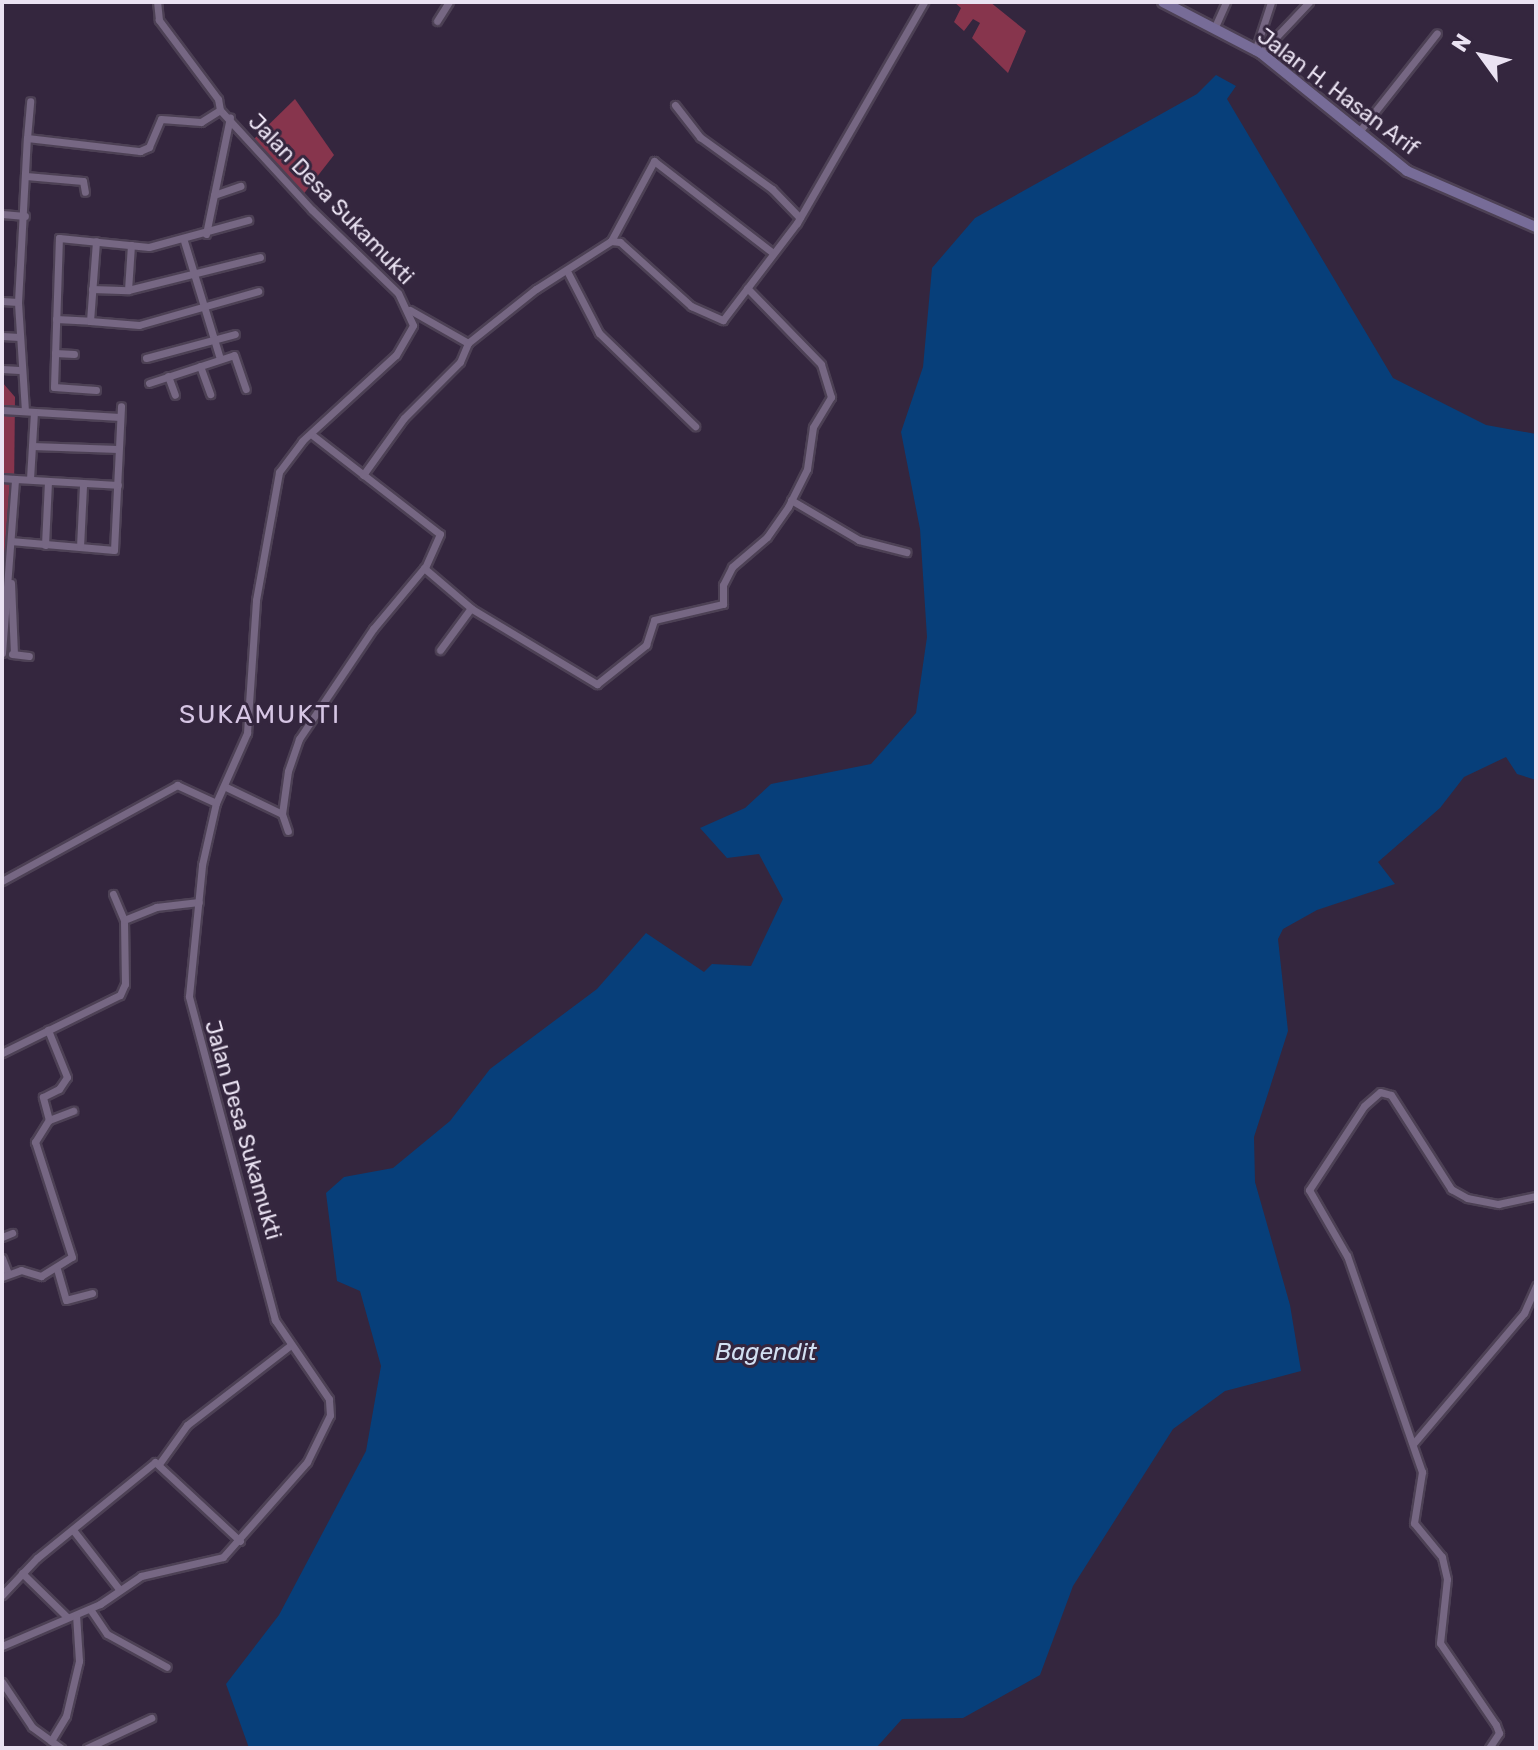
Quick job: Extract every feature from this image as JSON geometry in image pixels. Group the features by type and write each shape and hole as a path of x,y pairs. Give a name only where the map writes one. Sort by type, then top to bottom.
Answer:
{"main road":[{"name":"Jalan H. Hasan Arif","path":"1163,2 1258,52 1407,171 1536,227"}],"street":[{"name":"Jalan Desa Sukamukti","path":"2,1646 90,1609 141,1576 223,1557 307,1462 330,1415 329,1399 275,1320 194,1027 189,996 199,902 216,803 226,787 247,733 256,600 271,496 284,464 409,339 410,310 230,117 220,110 218,99 159,20 157,2"},
{"path":"437,21 449,2"},
{"path":"611,241 620,242 691,306 716,320 723,320 800,218 924,2"},
{"path":"1214,29 1226,2"},
{"path":"1258,52 1271,2"},
{"path":"1258,52 1309,2"},
{"path":"1358,133 1437,33"},
{"path":"16,410 20,395 18,302 30,101"},
{"path":"675,105 700,137 772,189 800,218"},
{"path":"27,138 140,151 149,147 161,119 201,122 220,110"},
{"path":"206,234 230,117"},
{"path":"363,475 404,418 460,362 468,343 611,241 654,161 773,253"},
{"path":"26,176 83,181 85,192"},
{"path":"214,195 240,186"},
{"path":"2,214 25,216"},
{"path":"96,390 54,387 59,238 131,245 184,241 248,220"},
{"path":"90,321 96,241"},
{"path":"184,241 220,359"},
{"path":"128,290 131,245"},
{"path":"92,289 128,290 260,257"},
{"path":"567,271 599,333 695,426"},
{"path":"425,568 471,608 602,682 648,642 654,620 723,604 723,585 732,567 767,537 791,500 807,469 813,427 831,397 830,381 821,364 747,288"},
{"path":"56,319 139,325 258,291"},
{"path":"2,301 18,302"},
{"path":"410,310 468,343"},
{"path":"146,358 235,334"},
{"path":"2,336 19,337"},
{"path":"55,353 74,354"},
{"path":"149,383 234,355 246,389"},
{"path":"200,366 210,394"},
{"path":"2,369 19,370"},
{"path":"168,376 175,395"},
{"path":"20,395 30,412 30,479"},
{"path":"8,546 114,550 121,406"},
{"path":"2,410 120,417"},
{"path":"288,831 282,814 288,771 299,739 373,629 425,568 440,534 311,434"},
{"path":"32,446 118,449"},
{"path":"2,478 118,485"},
{"path":"15,479 7,513 7,618 3,653 29,656"},
{"path":"45,545 48,482"},
{"path":"80,547 83,485"},
{"path":"791,500 859,540 906,552"},
{"path":"440,650 471,608"},
{"path":"7,618 14,654"},
{"path":"2,881 177,785 216,803"},
{"path":"226,787 282,814"},
{"path":"2,1053 123,991 124,920 113,894"},
{"path":"124,920 156,907 199,902"},
{"path":"48,1030 67,1077 59,1089 43,1097 49,1120"},
{"path":"1489,1748 1499,1733 1496,1725 1440,1643 1447,1571 1414,1523 1422,1472 1413,1444 1347,1256 1309,1190 1364,1106 1380,1092 1391,1095 1451,1189 1467,1198 1498,1204 1536,1196"},
{"path":"2,1258 5,1276 27,1270 41,1276 70,1262 71,1253 35,1142 49,1120 73,1111"},
{"path":"2,1237 12,1233"},
{"path":"57,1269 66,1300 92,1293"},
{"path":"1413,1444 1524,1313 1536,1286"},
{"path":"159,1464 187,1425 291,1345"},
{"path":"2,1595 22,1573 151,1464 159,1464 240,1541"},
{"path":"73,1530 119,1589"},
{"path":"22,1573 72,1616 79,1661 66,1716 51,1741"},
{"path":"90,1609 107,1634 167,1667"},
{"path":"2,1682 32,1727 61,1748"},
{"path":"87,1748 151,1718"}],"shaded area":[{"path":"954,2 990,2 1026,31 1008,73 972,38 980,23 973,19 964,31 954,22 961,8"},
{"path":"295,99 334,155 302,196 252,141"},
{"path":"2,382 15,397 13,589 2,630"}],"water":[{"name":"Bagendit","path":"1216,75 1236,86 1227,99 1393,378 1486,425 1536,434 1536,780 1517,774 1506,757 1464,777 1440,808 1378,862 1395,884 1317,910 1283,929 1278,939 1288,1031 1254,1137 1255,1182 1290,1305 1301,1371 1225,1391 1173,1429 1073,1586 1040,1675 963,1718 902,1719 876,1748 249,1748 226,1684 279,1615 366,1451 381,1366 360,1291 337,1281 326,1193 344,1177 393,1168 450,1121 490,1069 597,989 646,933 704,972 712,964 751,966 783,899 759,854 727,858 700,828 745,808 771,784 871,764 916,713 927,637 920,529 901,432 923,367 932,268 975,218 1197,94"}],"district":[{"name":"SUKAMUKTI","path":"260,715"}]}
